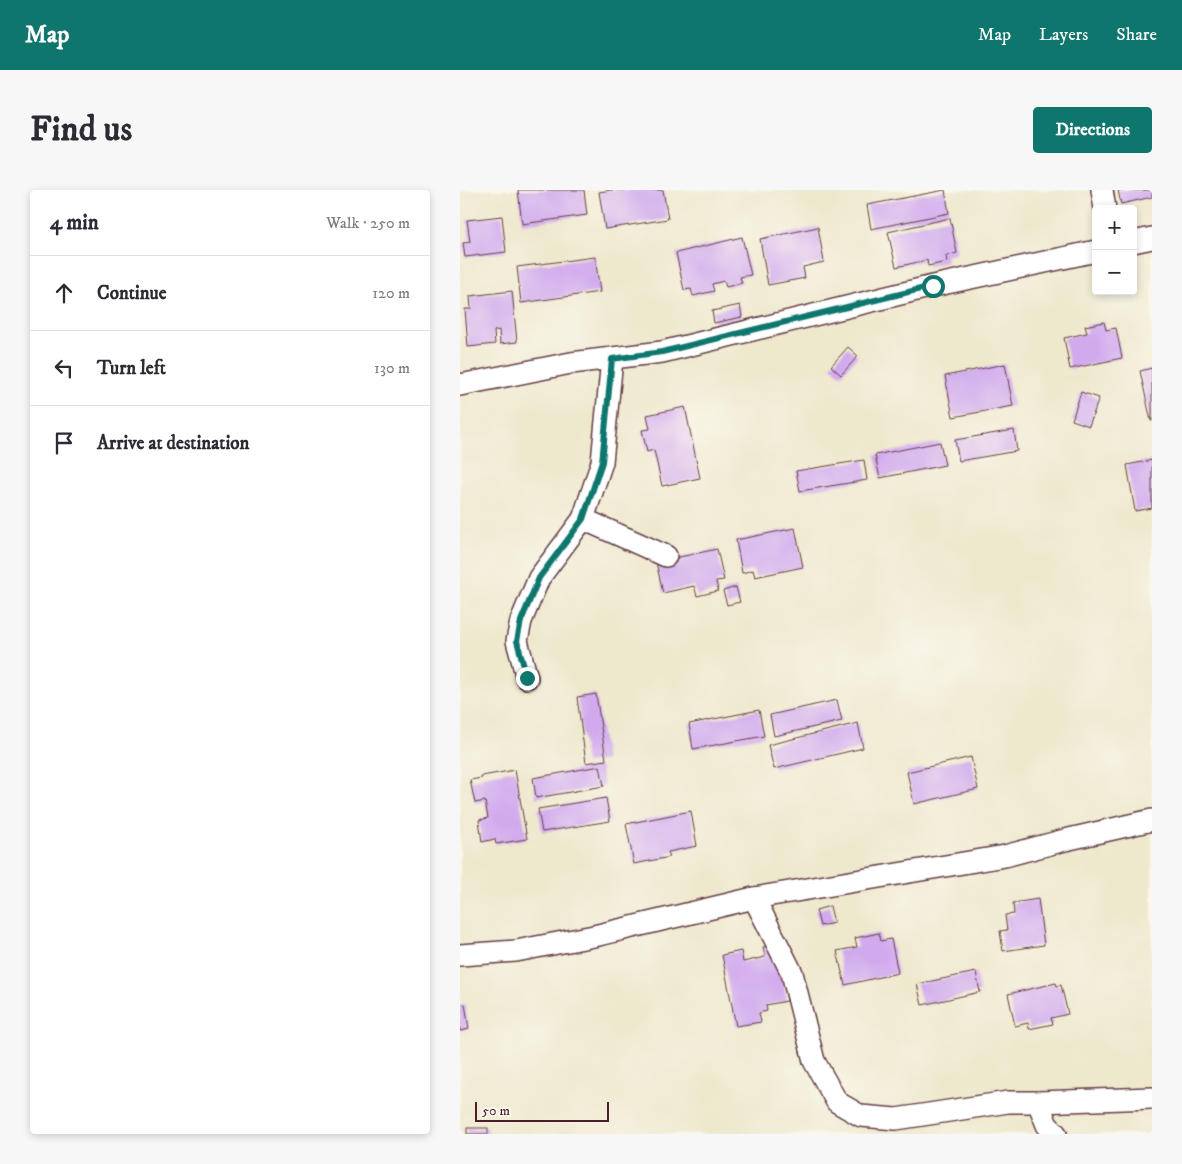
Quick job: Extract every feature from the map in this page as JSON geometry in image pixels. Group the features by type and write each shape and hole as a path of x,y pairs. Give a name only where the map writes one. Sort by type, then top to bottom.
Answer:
{"street":[{"path":"1102,190 1104,205"},
{"path":"1137,241 1152,238"},
{"path":"460,385 571,364 662,352 933,286 1092,251"},
{"path":"527,678 517,641 521,621 539,578 583,519 602,462 612,359"},
{"path":"583,519 666,556"},
{"path":"460,955 516,951 594,936 754,898 1005,856 1152,820"},
{"path":"754,898 792,974 814,1060 837,1102 861,1116 896,1118 1008,1102 1152,1098"},
{"path":"1038,1102 1047,1125 1056,1134"}],"building":[{"path":"518,190 584,190 587,215 522,224"},
{"path":"611,190 663,190 668,219 605,229 599,192"},
{"path":"945,190 949,213 871,229 867,205"},
{"path":"1118,190 1152,190 1152,197 1121,204"},
{"path":"502,216 506,252 465,257 463,243 470,242 467,220"},
{"path":"950,218 957,253 946,256 947,262 928,266 927,260 896,267 888,232"},
{"path":"818,227 824,262 803,267 805,278 768,285 760,239"},
{"path":"742,237 751,275 740,277 742,283 726,287 724,281 712,284 714,291 693,296 691,289 684,290 676,253"},
{"path":"595,257 600,292 521,303 517,267"},
{"path":"512,291 517,342 500,344 499,330 494,331 495,344 468,347 465,309 471,309 470,296"},
{"path":"740,305 742,317 714,323 712,311"},
{"path":"1104,322 1106,330 1116,328 1122,358 1070,369 1064,338 1087,333 1085,326"},
{"path":"848,347 858,356 841,375 831,366"},
{"path":"1005,364 1013,406 953,417 945,376"},
{"path":"1152,368 1152,421 1151,421 1140,371"},
{"path":"1081,392 1099,398 1089,426 1072,420"},
{"path":"685,407 700,478 662,486 654,450 647,452 642,430 650,429 647,415"},
{"path":"1014,430 1017,451 959,461 955,440"},
{"path":"940,442 945,465 880,478 875,455"},
{"path":"864,460 867,480 800,491 796,471"},
{"path":"1152,460 1152,508 1135,511 1127,465"},
{"path":"795,528 803,567 755,577 753,570 742,573 736,540"},
{"path":"717,549 724,580 716,581 718,591 697,596 694,586 663,593 656,562"},
{"path":"736,587 740,602 727,605 723,591"},
{"path":"596,694 606,760 586,763 577,697"},
{"path":"837,700 842,721 774,736 770,715"},
{"path":"759,710 764,736 693,749 689,724"},
{"path":"858,723 863,748 774,769 768,745"},
{"path":"971,757 978,789 914,804 907,772"},
{"path":"600,766 604,786 536,798 533,778"},
{"path":"515,770 527,839 496,844 495,839 482,842 479,820 488,818 485,801 475,803 470,780"},
{"path":"606,798 610,821 542,832 538,809"},
{"path":"691,811 697,846 668,852 670,857 634,864 626,824"},
{"path":"1038,899 1044,945 1003,951 1000,931 1007,930 1005,915 1014,914 1013,903"},
{"path":"830,906 834,923 820,926 816,910"},
{"path":"879,933 881,941 891,939 898,973 845,985 837,951 857,947 855,938"},
{"path":"777,944 787,1001 766,1005 767,1011 759,1013 761,1022 736,1026 722,955 741,951 743,962 765,957 763,947"},
{"path":"976,972 980,992 922,1005 917,984"},
{"path":"1056,983 1057,986 1061,985 1068,1014 1051,1018 1053,1024 1029,1029 1028,1023 1015,1026 1008,994"},
{"path":"465,1004 469,1029 460,1031 460,1005"},
{"path":"467,1128 488,1128 488,1134 467,1134"}],"route":[{"path":"527,678 517,641 521,621 539,578 583,519 602,462 612,359 662,352 933,286"}]}
